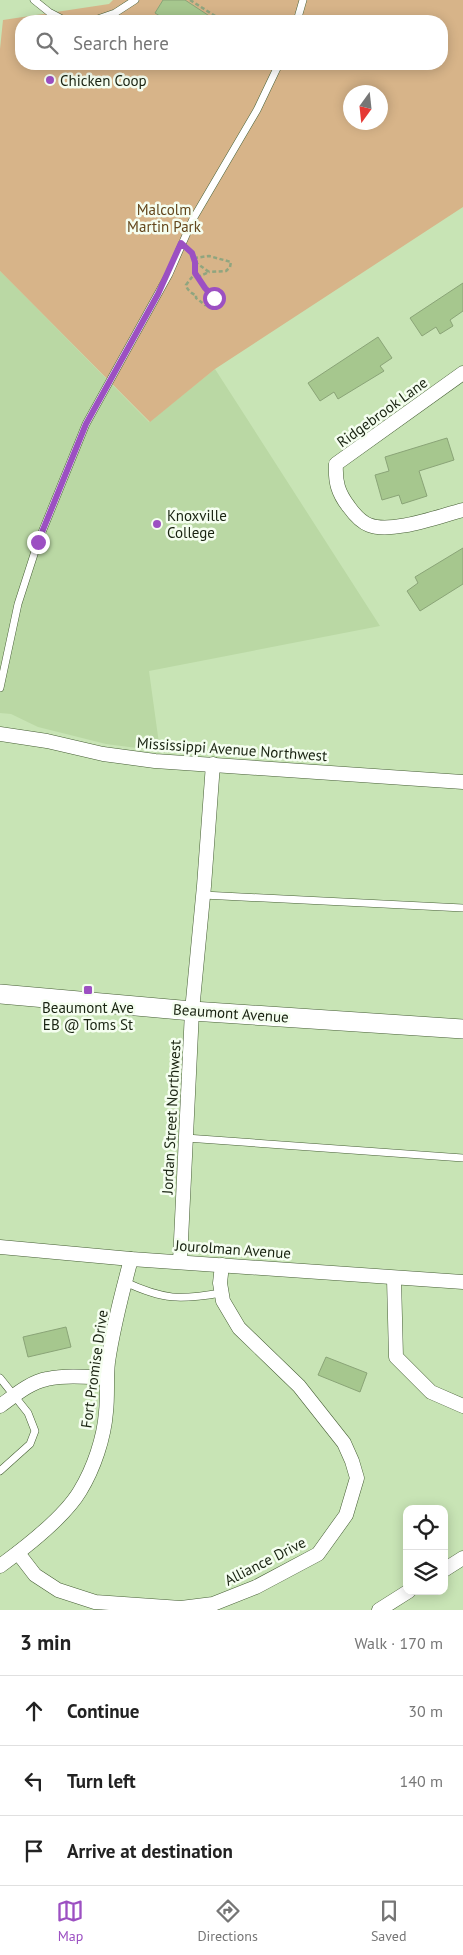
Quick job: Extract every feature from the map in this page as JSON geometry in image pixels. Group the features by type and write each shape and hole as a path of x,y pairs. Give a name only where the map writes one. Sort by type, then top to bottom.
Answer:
{"street":[{"name":"Ridgebrook Lane","path":"463,373 336,464 335,479 340,495 354,515 368,524 381,527 414,524 463,510"},
{"name":"Mississippi Avenue Northwest","path":"0,734 47,741 103,754 156,761 463,782"},
{"name":"Jordan Street Northwest","path":"180,1262 192,1011 213,764"},
{"name":"Beaumont Avenue","path":"0,994 192,1011 463,1029"},
{"name":"Jourolman Avenue","path":"0,1247 463,1282"},
{"name":"Fort Promise Drive","path":"0,1566 54,1522 80,1492 93,1465 106,1413 106,1378 113,1329 131,1258"},
{"name":"Alliance Drive","path":"18,1552 35,1575 58,1590 95,1602 181,1608 212,1604 227,1605 256,1587 318,1554 346,1515 357,1478 344,1443 299,1386 240,1328 223,1301 220,1283 222,1264"},
{"path":"394,1278 396,1357 431,1392 463,1406"},
{"path":"0,1406 14,1396 46,1379 73,1376 106,1378"},
{"path":"448,1567 463,1558"},
{"path":"379,1610 403,1595"}],"lane":[{"path":"34,0 55,15"},
{"path":"109,15 135,0"},
{"path":"298,15 303,0"},
{"path":"0,688 18,604 38,542 86,424 158,294 193,219 257,110 276,70"},
{"path":"203,895 463,908"},
{"path":"186,1138 463,1158"},
{"path":"125,1282 149,1293 172,1298 192,1298 221,1293"},
{"path":"0,1378 28,1413 35,1432 30,1444 0,1471"}],"path":[{"path":"191,0 214,15"},
{"path":"181,243 190,250 195,260 209,272"},
{"path":"195,260 209,256 231,262 229,270 209,272 198,278"},
{"path":"195,260 195,273 214,298 215,304 202,303 186,287 187,282 195,273"}],"shaded area":[{"name":"Knoxville College","path":"0,271 149,422 215,369 380,626 149,671 160,751 106,744 38,727 11,714 0,713"}],"green space":[{"name":"Malcolm Martin Park","path":"113,0 463,0 463,207 215,369 150,422 0,271 0,49 3,20 15,18 15,70 448,70 448,15 36,15 109,4"}],"building":[{"path":"163,0 185,0 208,15 158,15 155,13"},
{"path":"463,283 463,311 450,320 453,326 440,334 436,327 422,336 410,318"},
{"path":"378,337 392,358 380,366 384,371 338,399 334,392 320,401 308,383"},
{"path":"447,438 454,460 419,471 427,496 402,504 399,495 382,500 375,475 389,471 385,457"},
{"path":"463,548 463,584 420,611 407,591 418,583 415,577"},
{"path":"66,1327 71,1347 28,1357 23,1337"},
{"path":"326,1357 367,1373 360,1392 318,1375"}],"place":[{"name":"Chicken Coop","path":"50,80"},
{"name":"Knoxville College","path":"157,524"},
{"name":"Beaumont Ave EB @ Toms St","path":"88,990"}],"route":[{"path":"38,542 86,424 169,274 181,243 194,256 195,273 214,298"}]}
